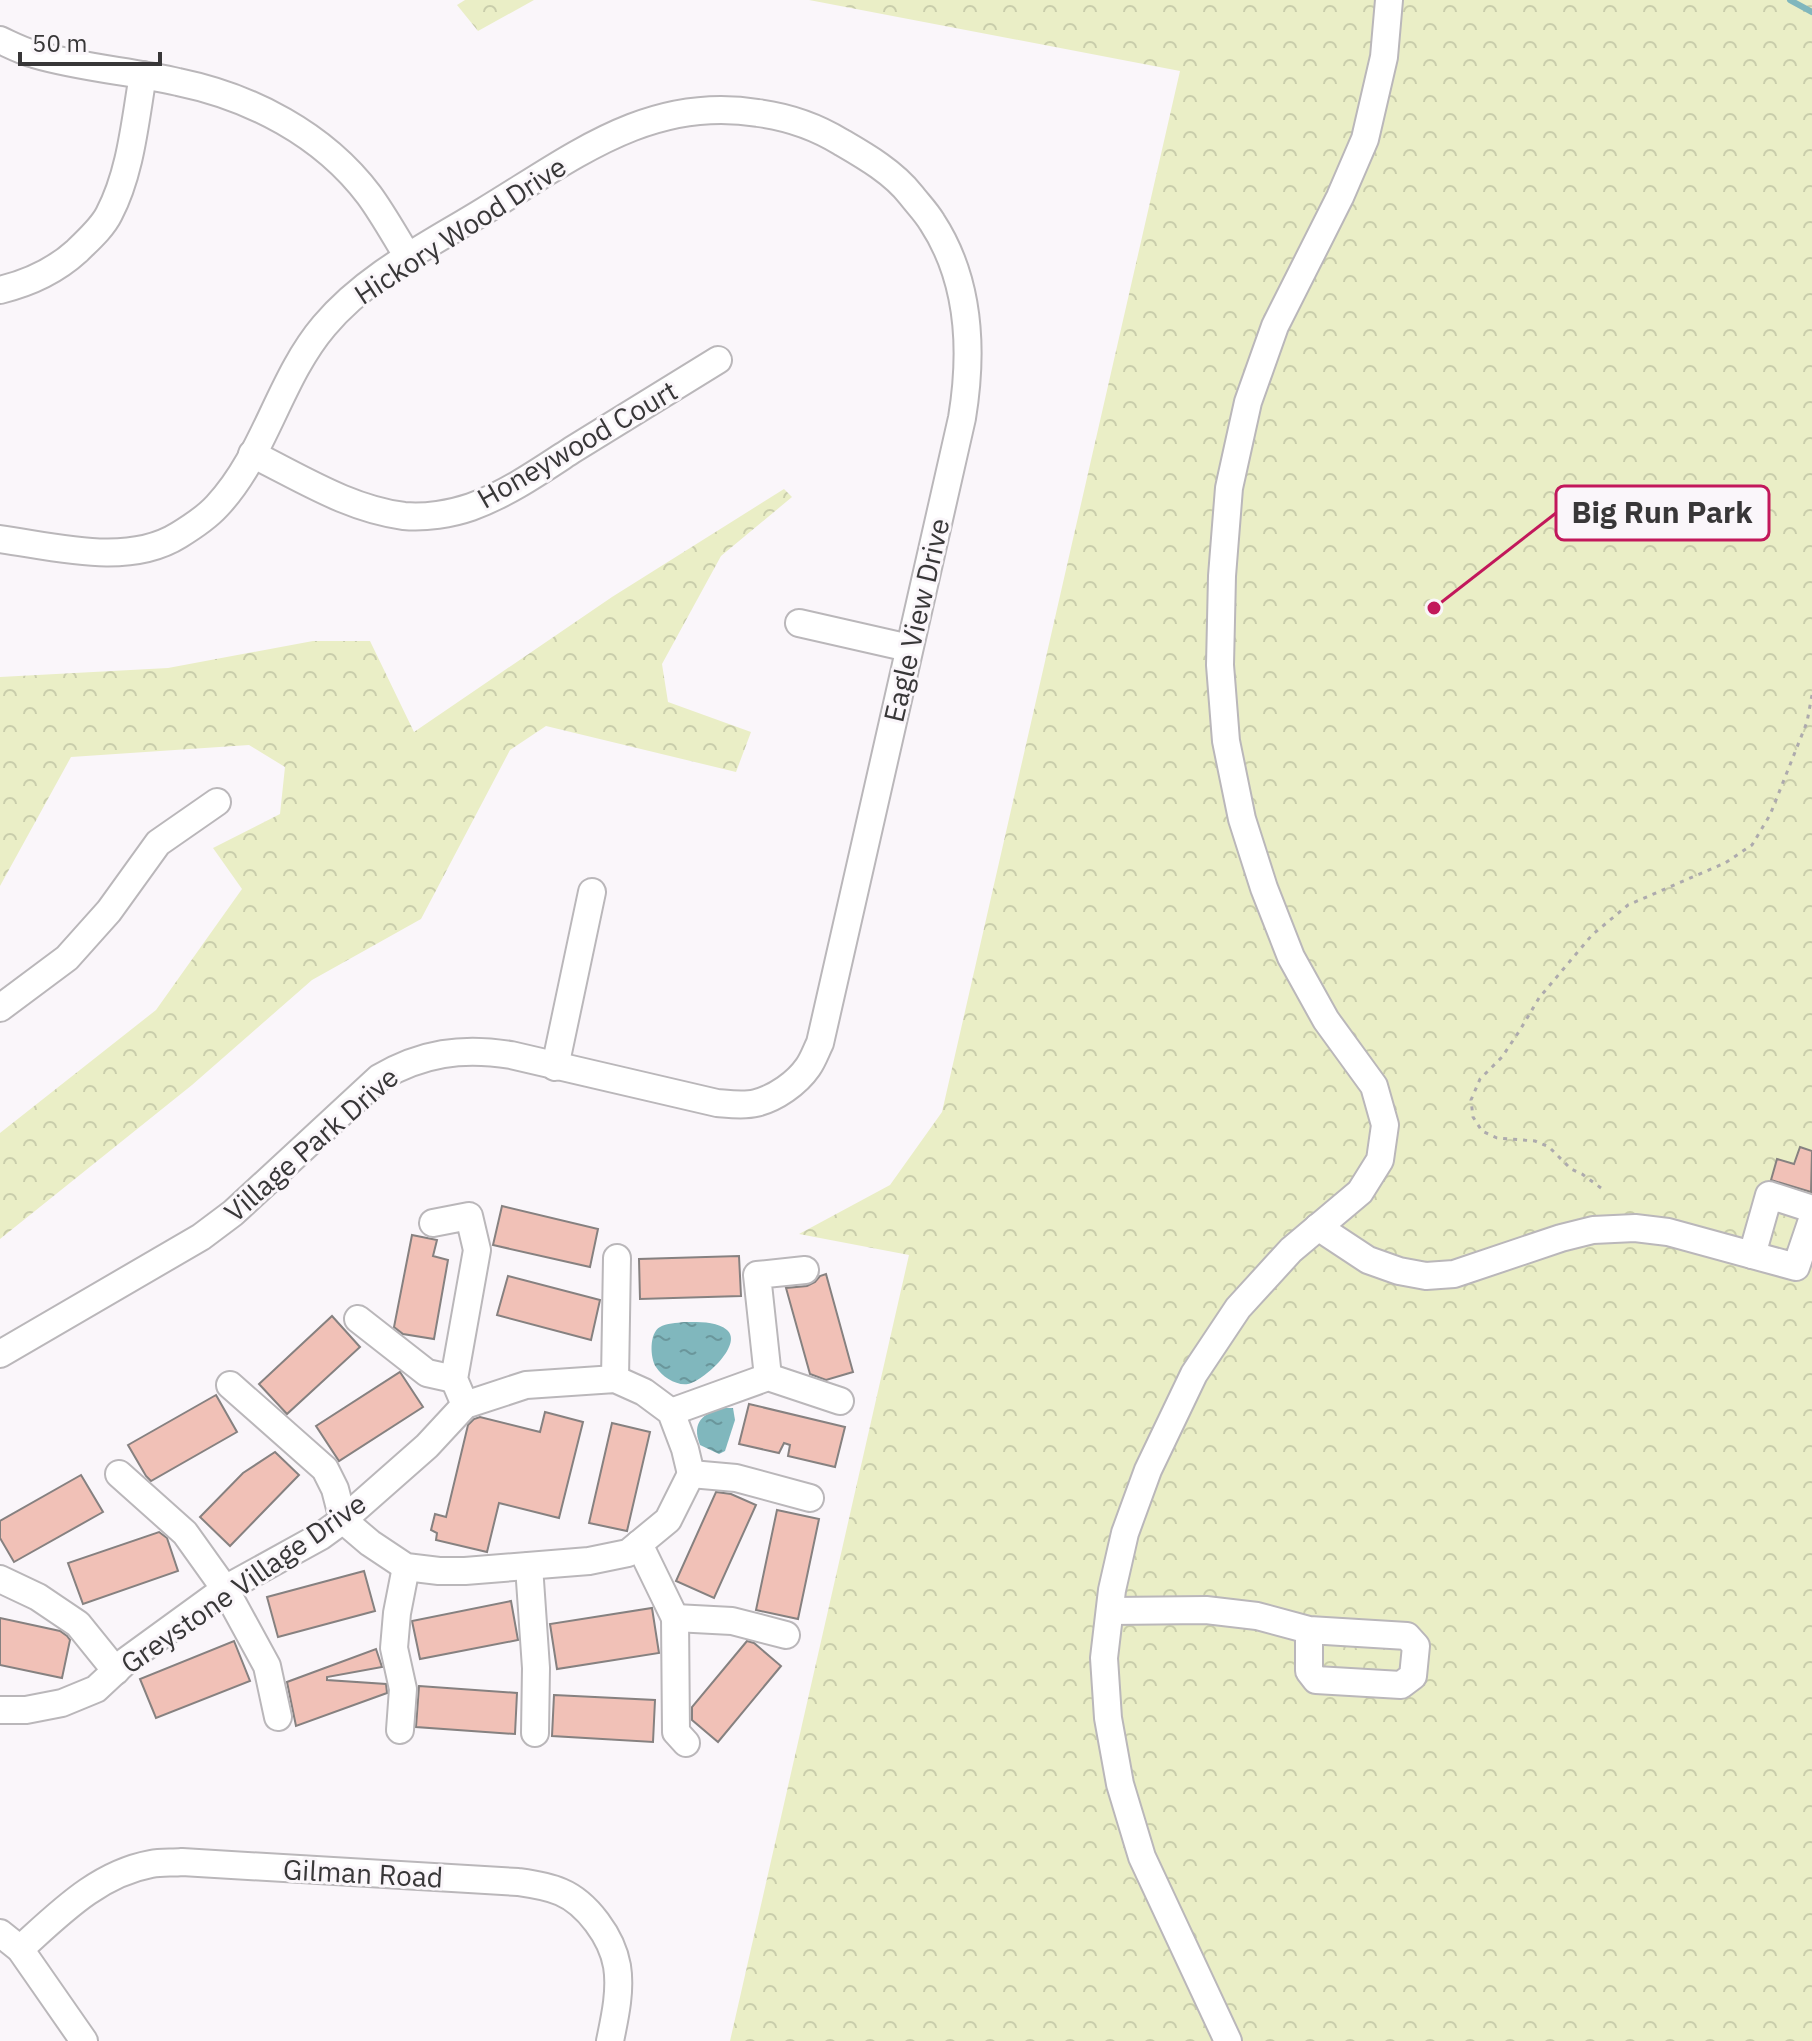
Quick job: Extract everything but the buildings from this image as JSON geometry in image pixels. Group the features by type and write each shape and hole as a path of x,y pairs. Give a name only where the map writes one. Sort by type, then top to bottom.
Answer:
{"street":[{"path":"1228,2041 1142,1857 1120,1784 1108,1718 1104,1658 1112,1590 1125,1533 1148,1470 1194,1374 1238,1308 1291,1250 1360,1192 1380,1160 1385,1125 1374,1086 1326,1020 1291,957 1264,888 1242,819 1226,741 1220,665 1222,576 1229,488 1248,402 1275,326 1340,197 1365,139 1384,57 1389,0"},
{"path":"0,40 34,54 177,81 222,93 267,111 342,164 368,194 408,257"},
{"path":"0,290 23,284 65,262 108,217 127,164 143,75"},
{"name":"Hickory Wood Drive","path":"0,539 97,552 139,551 161,545 180,535 216,508 241,475 292,375 323,327 349,300 408,257 596,143 629,127 667,115 737,109 804,123 881,167"},
{"name":"Eagle View Drive","path":"791,1086 808,1067 820,1043 968,384 969,350 959,282 932,222 905,188 881,167"},
{"name":"Honeywood Court","path":"252,454 352,504 379,511 420,516 469,508 536,473 718,360"},
{"path":"799,623 909,648"},
{"path":"0,1008 67,958 109,911 158,843 217,802"},
{"path":"555,1067 592,892"},
{"name":"Village Park Drive","path":"0,1354 201,1237 233,1213 379,1078 402,1065 463,1051 487,1051 717,1103 756,1103 791,1086"},
{"path":"1752,1255 1769,1195 1812,1209"},
{"path":"433,1223 469,1216 477,1250 454,1379 465,1405"},
{"path":"1318,1227 1368,1260 1426,1276 1454,1274 1593,1230 1635,1228 1668,1232 1796,1267 1812,1220"},
{"path":"230,1385 325,1469 335,1489 343,1520 406,1567 465,1571 589,1561 628,1553 668,1520 691,1474 671,1412 644,1392 615,1379 617,1258"},
{"path":"768,1377 757,1275 805,1270"},
{"path":"358,1319 427,1373 454,1379"},
{"path":"671,1412 768,1377 840,1401"},
{"name":"Greystone Village Drive","path":"0,1710 26,1710 62,1703 96,1689 126,1661 225,1589 321,1536 343,1520 427,1446 465,1405 526,1385 615,1379"},
{"path":"119,1474 185,1533 225,1589 267,1666 278,1717"},
{"path":"691,1474 736,1478 810,1498"},
{"path":"639,1544 675,1618 676,1732 686,1743"},
{"path":"529,1566 536,1668 535,1733"},
{"path":"400,1730 403,1689 394,1648 406,1567"},
{"path":"0,1579 38,1597 78,1624 116,1671"},
{"path":"1110,1611 1206,1610 1257,1616 1309,1630"},
{"path":"675,1618 732,1621 786,1635"},
{"name":"Gilman Road","path":"10,1941 94,1885 124,1871 152,1864 182,1862 518,1882 563,1893 590,1915 610,1944 617,1965 616,2011 610,2041"},
{"path":"10,1941 84,2041"}],"path":[{"path":"1601,1188 1571,1169 1549,1147 1535,1141 1497,1138 1482,1131 1473,1117 1471,1100 1480,1079 1502,1057 1539,998 1592,935 1628,905 1725,863 1752,845 1770,815 1807,722 1812,695"}],"green space":[{"path":"465,0 534,0 478,31 457,5"},
{"path":"809,0 1812,0 1812,2041 730,2041 909,1255 799,1234 890,1185 942,1112 1180,71"},
{"path":"784,489 792,497 721,556 662,664 668,702 751,732 736,772 546,726 510,750 421,919 312,980 192,1085 0,1239 0,1133 156,1010 242,889 213,848 280,814 285,767 249,745 71,757 0,886 0,677 168,668 313,641 370,641 414,732 612,597"}],"water":[{"path":"684,1322 718,1325 727,1330 731,1337 726,1353 711,1370 694,1382 679,1384 659,1371 654,1363 652,1346 656,1330 660,1327"},
{"path":"724,1408 733,1408 735,1420 725,1451 719,1454 700,1445 697,1430 705,1416"}],"waterway":[{"path":"1790,0 1812,12"}],"place":[{"name":"Big Run Park","path":"1434,608"}]}
